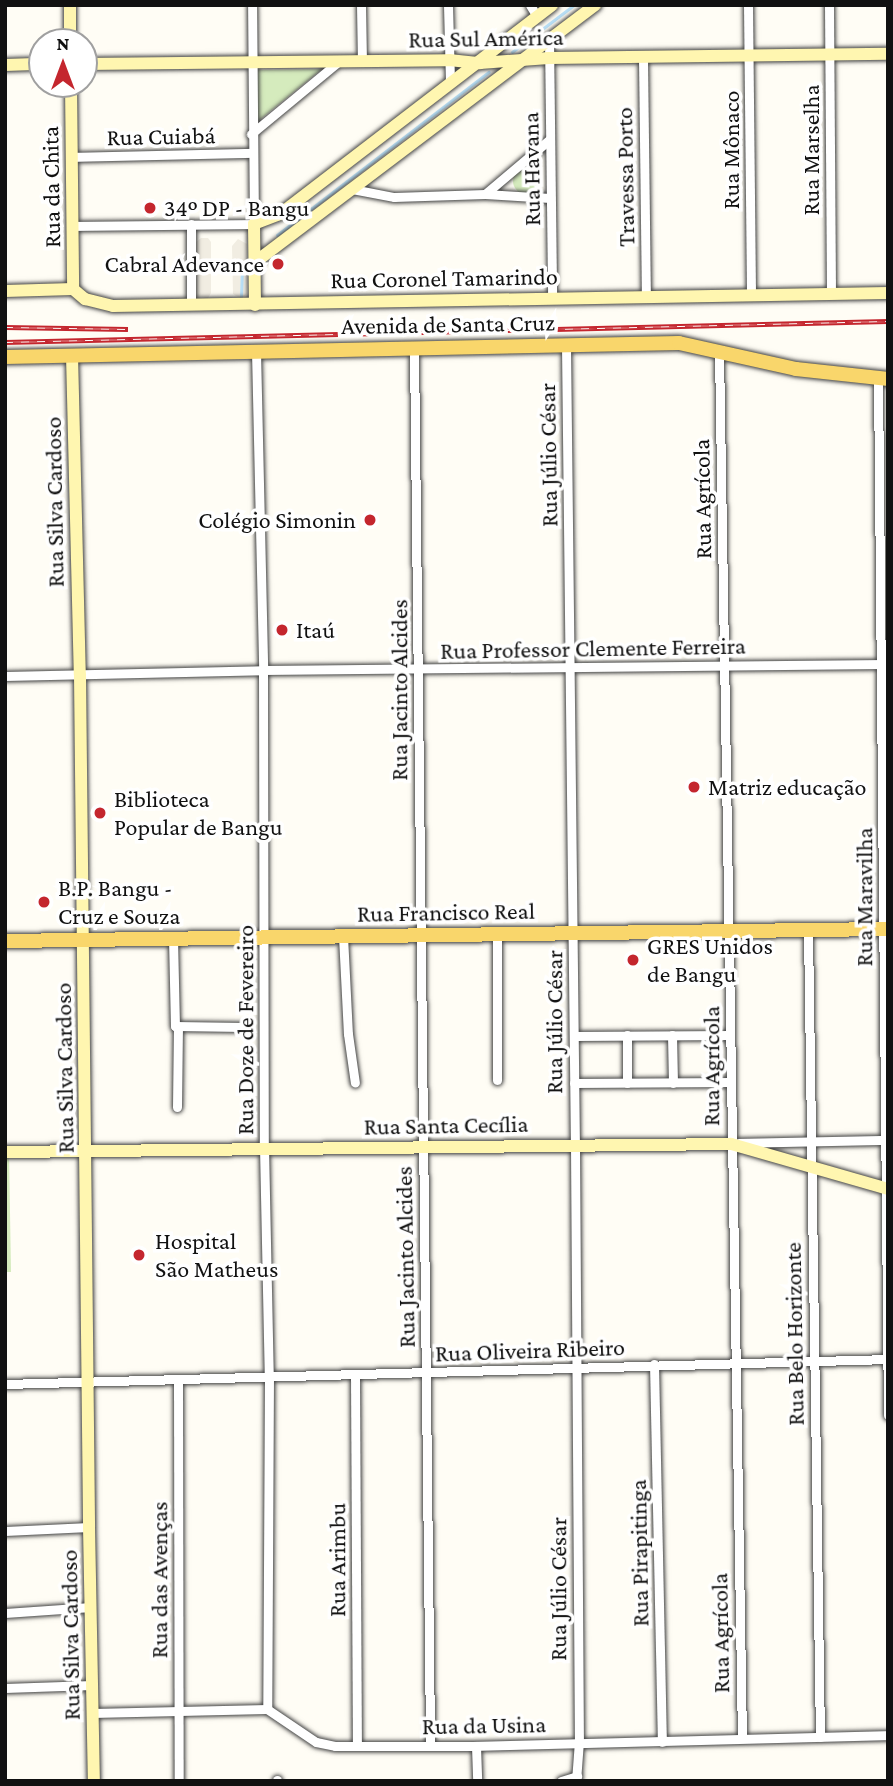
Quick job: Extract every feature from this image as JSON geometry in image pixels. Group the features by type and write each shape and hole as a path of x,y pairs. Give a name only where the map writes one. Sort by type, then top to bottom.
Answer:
{"main road":[{"name":"Avenida de Santa Cruz","path":"5,357 679,343 796,369 883,379"},
{"name":"Rua Francisco Real","path":"5,940 885,929"}],"street":[{"path":"70,5 70,28"},
{"path":"252,5 251,153 255,305"},
{"path":"361,5 362,61"},
{"path":"448,5 450,84"},
{"path":"73,226 254,224 280,214 480,63 533,11 552,5"},
{"path":"254,263 595,5"},
{"name":"Rua Mônaco","path":"748,5 751,295"},
{"name":"Rua Marselha","path":"829,5 831,294"},
{"name":"Rua Havana","path":"549,39 552,297"},
{"name":"Rua Sul América","path":"98,64 449,60 480,63 549,58 888,54"},
{"name":"Travessa Porto","path":"643,58 646,296"},
{"path":"251,134 338,62"},
{"path":"5,65 28,64"},
{"name":"Rua da Chita","path":"71,98 73,289"},
{"path":"485,194 549,140"},
{"name":"Rua Cuiabá","path":"72,156 251,153"},
{"path":"352,189 394,197 485,194 550,198"},
{"path":"191,224 191,305"},
{"name":"Rua Coronel Tamarindo","path":"5,291 73,289 85,299 113,306 255,305 281,301 888,293"},
{"name":"Rua Júlio César","path":"566,345 575,1144 579,1741 576,1779"},
{"name":"Rua Jacinto Alcides","path":"414,348 430,1745"},
{"name":"Rua Doze de Fevereiro","path":"256,351 269,1377 267,1709"},
{"name":"Rua Agrícola","path":"719,352 730,931 733,1361 742,1737"},
{"name":"Rua Silva Cardoso","path":"72,355 80,675 94,1781"},
{"name":"Rua Maravilha","path":"883,379 888,1415"},
{"name":"Rua Professor Clemente Ferreira","path":"5,676 262,670 885,664"},
{"name":"Rua Belo Horizonte","path":"808,930 820,1737"},
{"path":"497,934 497,1080"},
{"path":"344,936 348,1034 355,1083"},
{"path":"173,938 177,1107"},
{"path":"177,1027 244,1027"},
{"path":"574,1035 730,1035"},
{"path":"627,1035 627,1083"},
{"path":"673,1035 673,1083"},
{"path":"574,1083 731,1082"},
{"name":"Rua Santa Cecília","path":"5,1152 887,1140"},
{"path":"731,1144 887,1189"},
{"name":"Rua Oliveira Ribeiro","path":"5,1384 427,1373 733,1361 887,1359"},
{"name":"Rua Pirapitinga","path":"654,1364 663,1742"},
{"name":"Rua Arimbu","path":"355,1374 357,1746"},
{"name":"Rua das Avenças","path":"178,1380 179,1781"},
{"path":"5,1531 89,1527"},
{"path":"5,1613 92,1607"},
{"path":"5,1688 92,1685"},
{"path":"92,1713 267,1709"},
{"name":"Rua da Usina","path":"267,1709 316,1742 357,1746 476,1746 579,1741 663,1742 742,1737 888,1735"},
{"path":"476,1746 477,1781"},
{"path":"561,1781 576,1779"}],"green space":[{"path":"322,69 257,122 255,70"},
{"path":"526,168 535,172 539,181 535,190 526,194 517,190 513,181 517,172"},
{"path":"5,1152 9,1152 11,1272 5,1272"}],"shaded area":[{"path":"201,238 208,238 211,242 211,293 208,298 196,296 195,243"},
{"path":"238,239 247,244 247,294 241,299 233,294 232,246"}],"waterway":[{"path":"512,52 574,5"},
{"path":"277,235 489,72"},
{"path":"241,297 242,269"}],"railway":[{"path":"5,342 888,321"},
{"path":"5,327 128,329"}],"place":[{"name":"34º DP - Bangu","path":"150,208"},
{"name":"Cabral Adevance","path":"278,264"},
{"name":"Colégio Simonin","path":"370,520"},
{"name":"Itaú","path":"282,630"},
{"name":"Matriz educação","path":"694,787"},
{"name":"Biblioteca Popular de Bangu","path":"100,813"},
{"name":"B.P. Bangu - Cruz e Souza","path":"44,902"},
{"name":"GRES Unidos de Bangu","path":"633,960"},
{"name":"Hospital São Matheus","path":"139,1255"}]}
